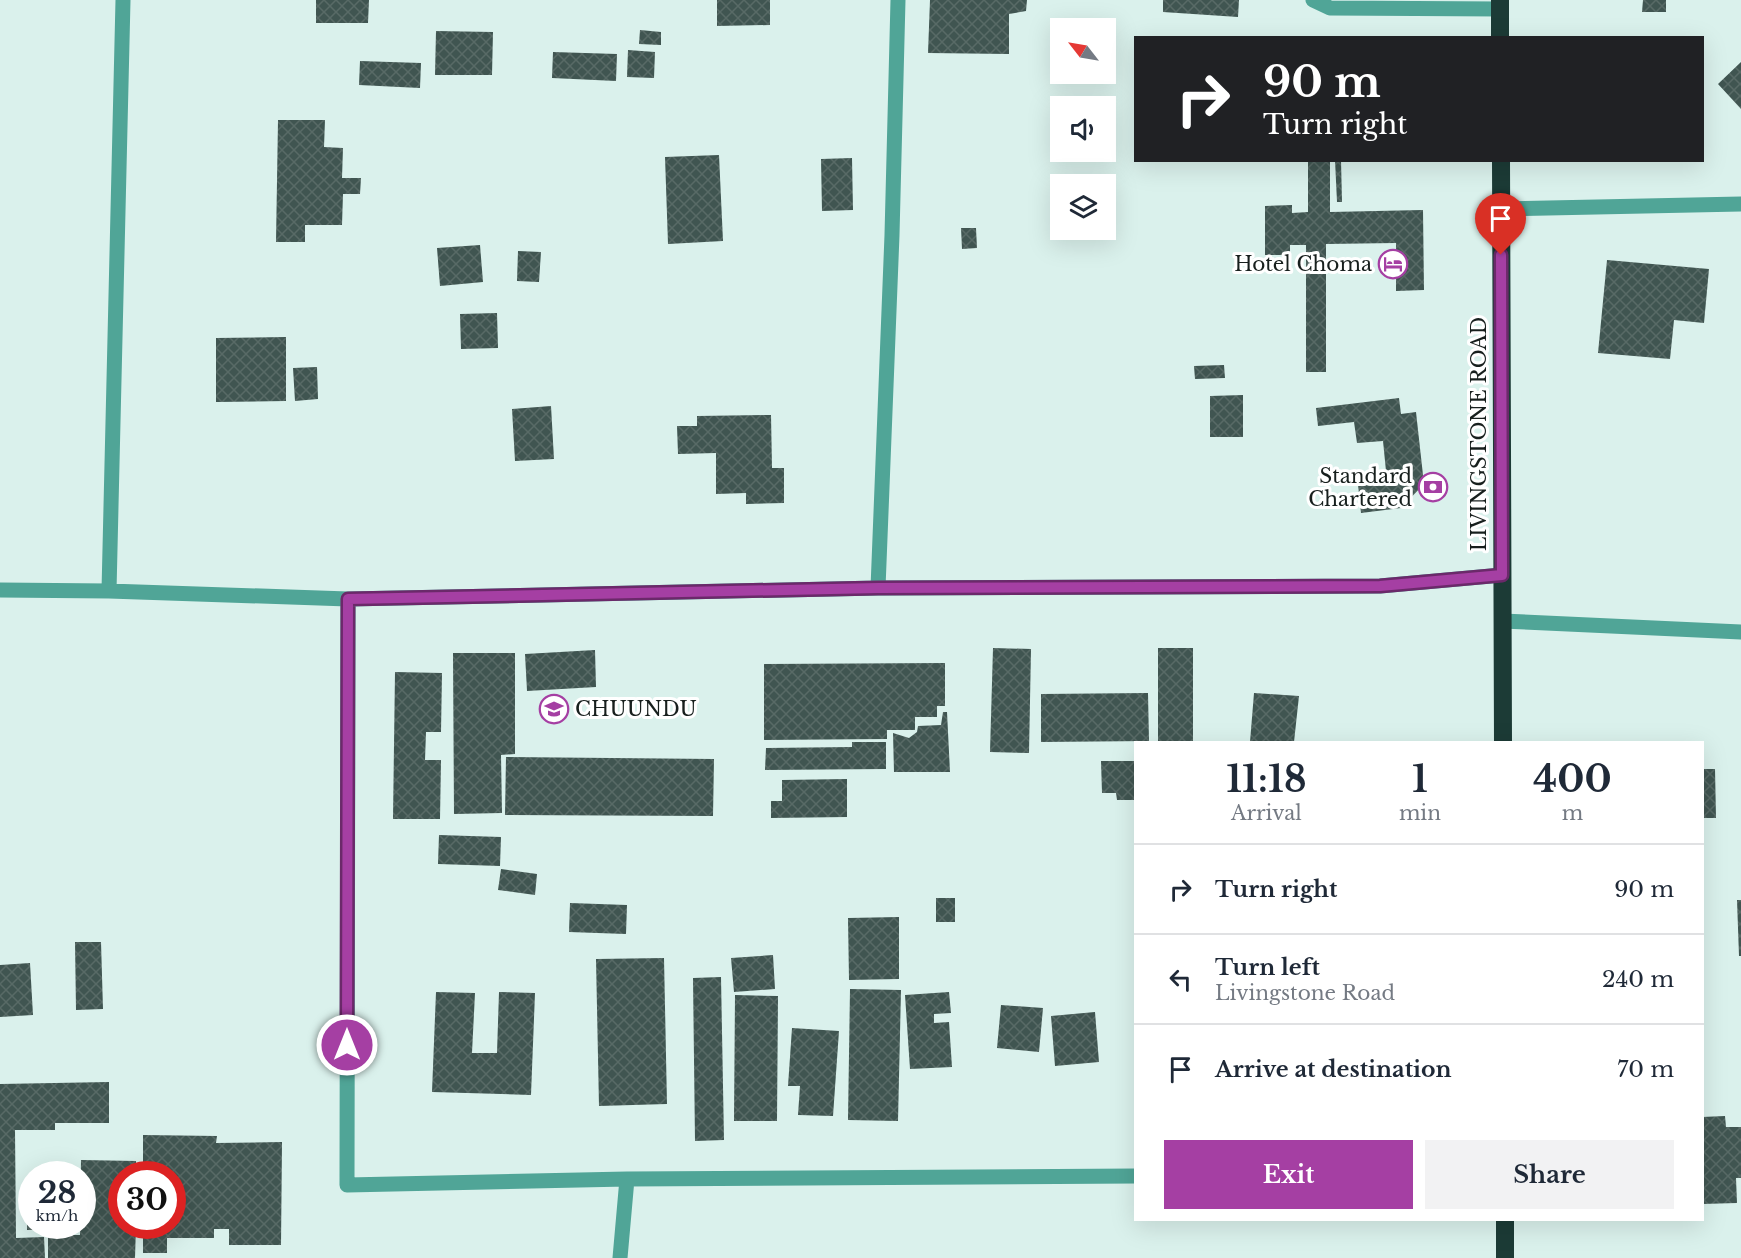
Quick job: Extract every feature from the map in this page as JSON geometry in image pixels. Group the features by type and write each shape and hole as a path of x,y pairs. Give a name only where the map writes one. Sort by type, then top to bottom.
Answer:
{"highway":[{"path":"1500,5 1500,36"},
{"name":"LIVINGSTONE ROAD","path":"1501,162 1503,741"},
{"path":"1505,1221 1505,1258"}],"street":[{"path":"109,591 123,0"},
{"path":"878,588 892,235 898,0"},
{"path":"1313,0 1330,8 1500,5"},
{"path":"1501,209 1741,204"},
{"path":"0,590 109,591 348,599 878,588 1380,586 1502,575"},
{"path":"348,599 347,1185 627,1179 1134,1176"},
{"path":"1503,621 1741,632"},
{"path":"620,1258 627,1179"}],"building":[{"path":"316,0 369,0 368,23 316,23"},
{"path":"717,0 770,0 770,25 717,26"},
{"path":"930,0 1027,0 1026,11 1009,14 1009,54 928,53"},
{"path":"1163,0 1239,0 1238,17 1163,12"},
{"path":"1643,0 1666,0 1666,12 1642,12"},
{"path":"640,30 661,32 661,45 639,44"},
{"path":"436,31 493,32 492,75 435,75"},
{"path":"628,50 655,52 654,78 627,77"},
{"path":"553,52 617,54 616,81 552,78"},
{"path":"360,61 421,63 420,88 359,85"},
{"path":"1741,62 1741,109 1718,84"},
{"path":"278,120 325,120 324,147 343,148 342,178 361,178 360,194 343,194 342,225 305,225 305,242 276,242"},
{"path":"719,155 723,241 668,244 665,157"},
{"path":"852,158 853,210 822,211 821,159"},
{"path":"1308,162 1330,162 1330,212 1423,210 1424,290 1396,291 1396,243 1326,244 1326,372 1306,372 1306,245 1290,245 1290,255 1265,255 1265,206 1292,205 1292,213 1308,212"},
{"path":"1335,162 1341,162 1342,202 1337,202"},
{"path":"961,228 976,228 977,248 962,249"},
{"path":"480,245 483,282 440,286 437,248"},
{"path":"518,251 541,252 539,282 517,281"},
{"path":"1607,260 1709,269 1704,323 1674,320 1670,359 1598,353"},
{"path":"497,313 498,348 461,349 460,314"},
{"path":"286,337 286,401 216,402 216,338"},
{"path":"1224,365 1225,378 1195,379 1194,366"},
{"path":"317,367 318,399 295,401 293,368"},
{"path":"1243,395 1243,437 1210,437 1210,396"},
{"path":"1399,398 1401,414 1416,412 1424,484 1401,508 1361,513 1357,475 1386,471 1383,441 1357,443 1354,422 1318,426 1316,408"},
{"path":"551,406 554,459 515,461 512,409"},
{"path":"771,415 772,468 784,468 784,503 746,504 746,493 716,494 716,453 678,454 677,426 697,426 697,416"},
{"path":"993,648 1031,649 1029,753 990,752"},
{"path":"1158,648 1193,648 1193,741 1158,741"},
{"path":"595,650 596,687 527,691 525,654"},
{"path":"453,653 515,653 515,754 501,755 502,813 454,814"},
{"path":"945,663 945,706 937,706 937,717 915,717 915,730 887,730 887,739 764,740 764,664"},
{"path":"395,672 442,673 441,732 426,732 425,760 441,760 440,819 393,819"},
{"path":"1148,693 1149,741 1041,742 1041,694"},
{"path":"1254,693 1299,696 1294,741 1250,741"},
{"path":"943,712 947,712 950,772 894,772 893,733 909,738 917,732 918,726 941,725"},
{"path":"852,742 886,742 886,769 765,770 766,748 852,747"},
{"path":"506,757 714,759 713,816 505,815"},
{"path":"1101,761 1134,761 1134,800 1117,800 1116,793 1102,793"},
{"path":"1704,769 1715,769 1716,818 1704,818"},
{"path":"847,779 847,817 771,818 771,801 782,801 782,780"},
{"path":"439,835 501,837 500,866 438,864"},
{"path":"501,869 537,874 535,895 498,890"},
{"path":"936,898 955,898 955,922 936,922"},
{"path":"1737,900 1741,900 1741,956 1739,956"},
{"path":"570,903 627,905 626,934 569,932"},
{"path":"899,917 899,979 849,980 848,918"},
{"path":"75,942 101,942 103,1009 76,1010"},
{"path":"773,955 775,989 734,992 731,958"},
{"path":"664,958 667,1104 599,1106 596,959"},
{"path":"30,963 33,1015 0,1017 0,965"},
{"path":"721,977 724,1140 695,1141 693,978"},
{"path":"850,989 901,990 898,1121 848,1120"},
{"path":"436,992 475,993 472,1053 497,1053 499,992 535,993 531,1095 432,1092"},
{"path":"949,992 951,1013 934,1014 934,1023 949,1022 952,1067 910,1069 905,995"},
{"path":"735,995 778,996 777,1121 734,1121"},
{"path":"1001,1005 1043,1008 1039,1052 997,1048"},
{"path":"1095,1012 1099,1062 1055,1066 1051,1016"},
{"path":"792,1028 839,1031 833,1116 798,1115 800,1086 788,1086"},
{"path":"109,1082 109,1123 55,1123 55,1130 15,1130 16,1238 44,1239 45,1258 0,1258 0,1084"},
{"path":"1725,1116 1726,1127 1741,1127 1741,1178 1736,1178 1737,1203 1704,1204 1704,1117"},
{"path":"143,1135 217,1136 216,1143 282,1142 281,1245 229,1245 229,1229 214,1229 214,1238 186,1238 186,1161 143,1161"},
{"path":"81,1160 136,1161 108,1161 108,1239 136,1239 135,1258 48,1258 48,1239 96,1239 96,1161"},
{"path":"143,1239 167,1239 167,1253 143,1253"}],"place":[{"name":"Hotel Choma","path":"1393,264"},
{"name":"Standard Chartered","path":"1433,487"},
{"name":"CHUUNDU","path":"554,709"}],"route":[{"path":"347,1045 348,599 878,588 1380,586 1502,575 1501,255"}]}
